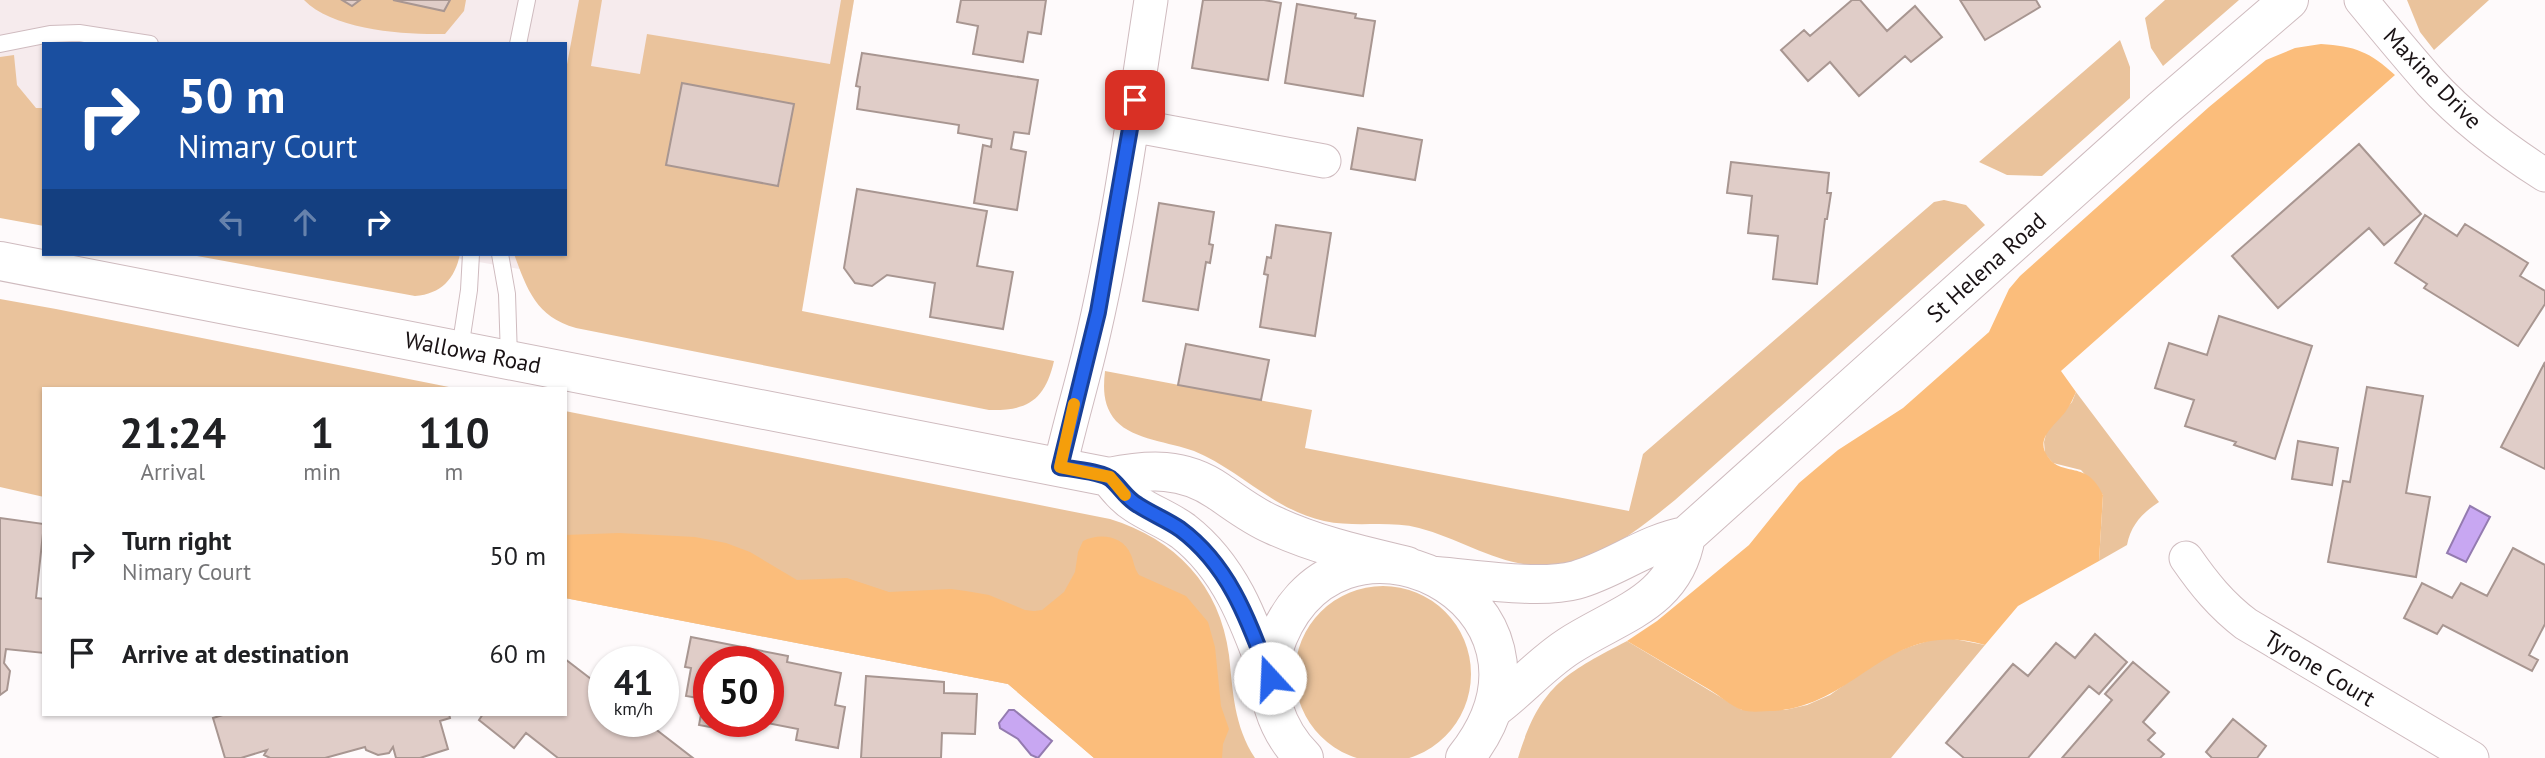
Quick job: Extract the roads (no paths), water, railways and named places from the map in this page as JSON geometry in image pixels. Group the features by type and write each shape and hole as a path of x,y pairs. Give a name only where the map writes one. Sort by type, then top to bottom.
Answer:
{"main road":[{"name":"St Helena Road","path":"1421,571 1523,583 1573,581 1620,563 1657,543 1686,536 2142,127 2288,0"},
{"name":"Wallowa Road","path":"0,261 1110,477 1139,471 1189,476 1205,482 1263,521 1308,540 1421,571"},
{"path":"1110,477 1136,504 1181,530 1210,556 1229,582 1248,619 1270,678"},
{"path":"1465,758 1491,730 1518,691 1567,647 1648,600 1666,584 1683,555 1686,536"},
{"path":"1304,758 1285,734 1276,716 1271,698 1272,656 1289,615 1303,598 1321,583 1362,566 1384,564 1421,571 1456,589 1472,606 1485,625 1494,646 1498,669 1491,730"}],"street":[{"path":"1060,467 1096,321 1152,0"},
{"name":"Maxine Drive","path":"2361,0 2432,84 2458,109 2512,153 2545,175"},
{"path":"1131,125 1324,161"},
{"name":"Tyrone Court","path":"2186,558 2205,587 2224,608 2246,624 2472,758"}],"lane":[{"path":"518,42 527,0"},
{"path":"0,44 50,34 79,33 137,42"},
{"path":"460,349 471,256"},
{"path":"500,256 507,295 509,358"}]}
